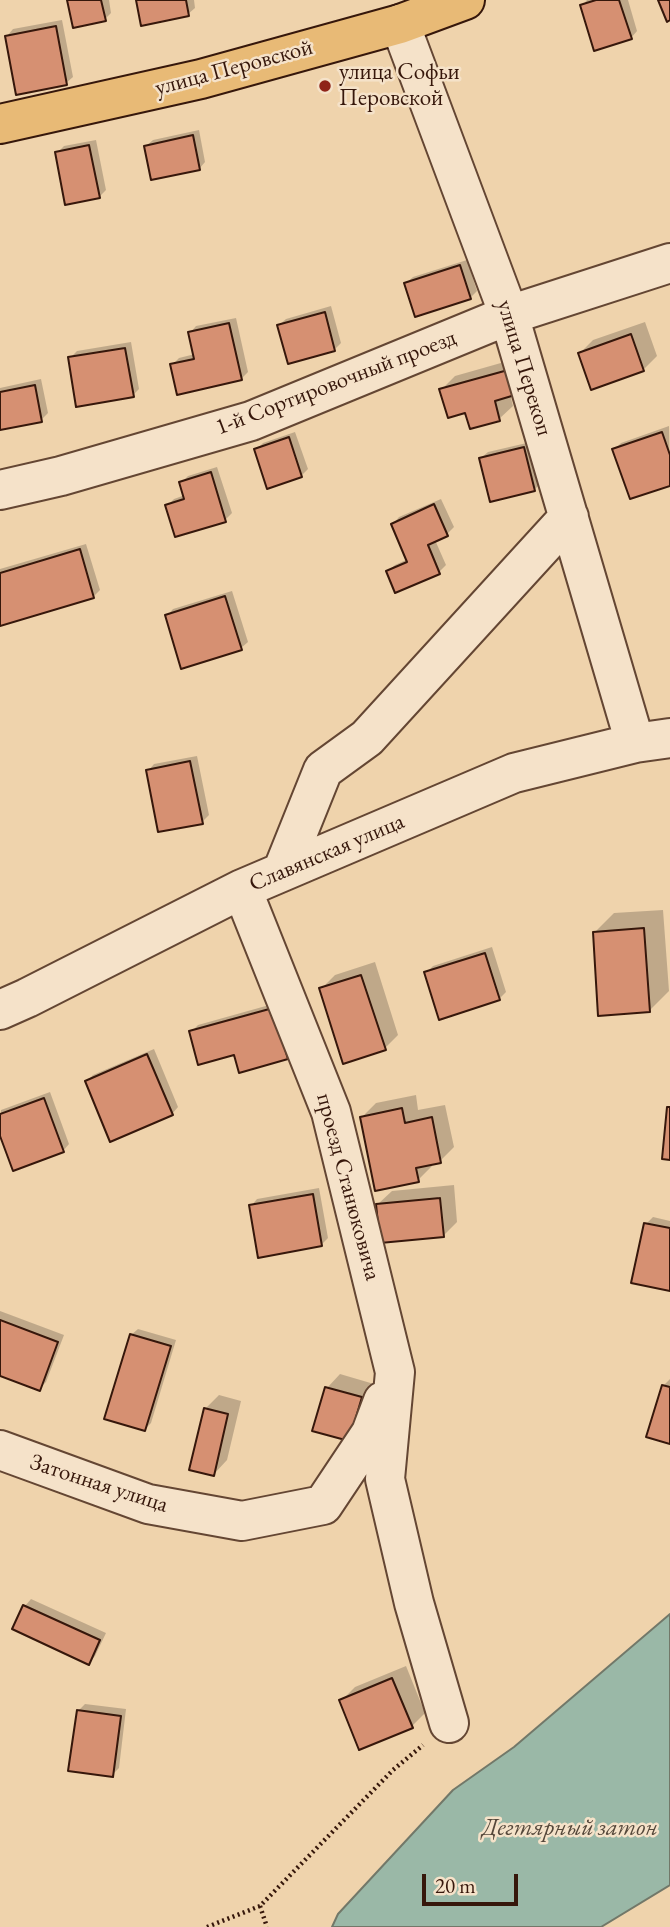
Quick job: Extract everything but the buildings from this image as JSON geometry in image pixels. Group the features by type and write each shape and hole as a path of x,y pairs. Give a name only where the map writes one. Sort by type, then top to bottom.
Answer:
{"main road":[{"name":"улица Перовской","path":"0,124 201,79 396,12 464,0"}],"street":[{"name":"улица Перекоп","path":"396,12 509,315 569,517 653,741"},
{"name":"1-й Сортировочный проезд","path":"0,490 61,476 251,421 509,315 670,263"},
{"path":"282,872 323,770 367,738 569,517"},
{"name":"Славянская улица","path":"0,1010 242,889 514,773 653,741"},
{"name":"проезд Станюковича","path":"242,889 331,1112 395,1372 385,1479 414,1603 449,1723"},
{"name":"Затонная улица","path":"0,1451 148,1504 242,1521 323,1505 370,1433 395,1372"}],"path":[{"path":"207,1927 260,1906 393,1770 449,1723"},
{"path":"260,1906 267,1927"}],"water":[{"name":"Дегтярный затон","path":"670,1614 670,1885 601,1927 332,1927 338,1914 453,1790 514,1747"}],"place":[{"name":"улица Софьи Перовской","path":"325,86"}]}
